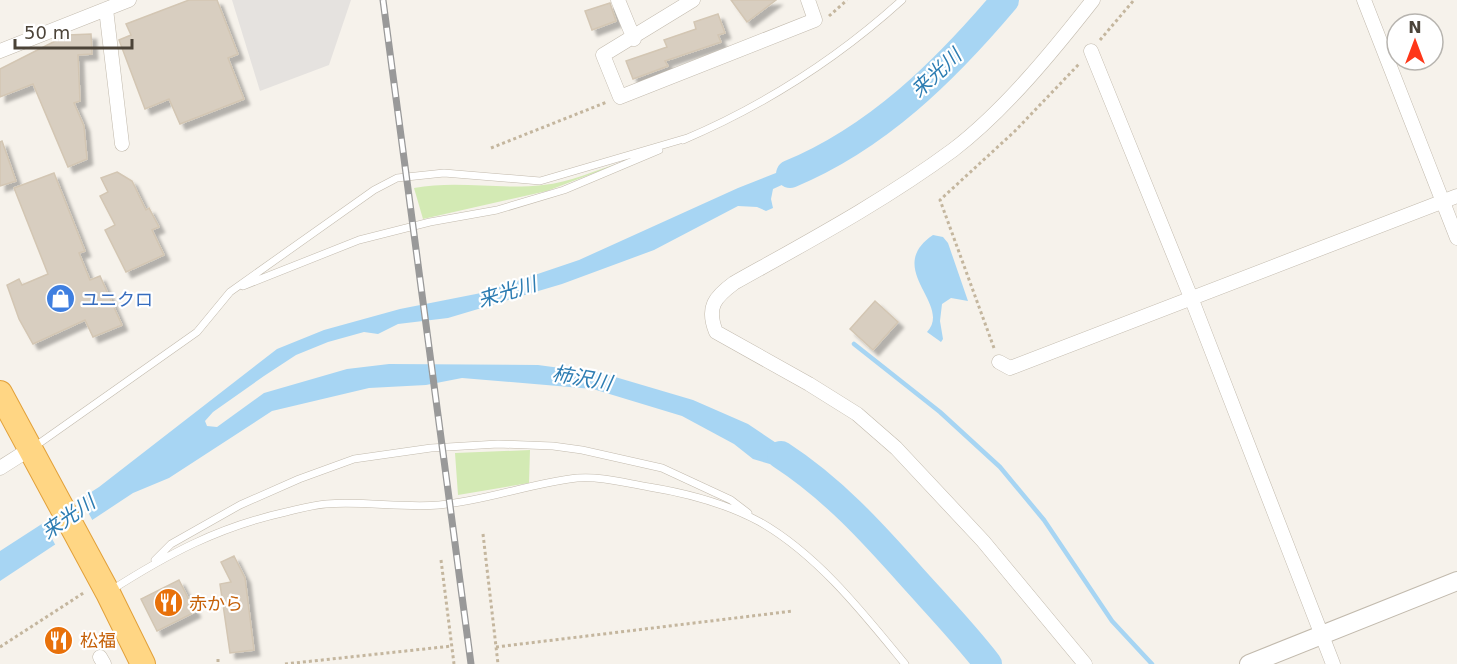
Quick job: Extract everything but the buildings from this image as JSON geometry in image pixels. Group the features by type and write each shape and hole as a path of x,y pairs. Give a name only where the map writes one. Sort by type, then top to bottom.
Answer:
{"highway":[{"path":"0,393 29,458 96,584 143,664"},
{"path":"0,418 29,458"},
{"path":"96,584 129,664"}],"street":[{"path":"0,51 129,0"},
{"path":"618,0 634,39"},
{"path":"693,0 634,39 603,55 620,97 816,20 808,0"},
{"path":"1085,664 983,541 896,448 857,414 810,384 716,332 711,320 718,294 871,206 953,149 1021,84 1093,0"},
{"path":"1364,0 1457,238"},
{"path":"106,9 122,144"},
{"path":"1091,51 1192,300 1333,664"},
{"path":"999,362 1010,368 1192,300 1457,196"},
{"path":"0,468 29,458"},
{"path":"1249,664 1320,633 1457,581"}],"lane":[{"path":"230,292 359,240 430,222 497,210 564,190 687,138 764,100 860,38 902,0"},
{"path":"29,458 197,332 230,292 374,190 397,178 444,173 540,181 687,138"},
{"path":"144,569 171,544 240,505 289,483 354,459 423,449 498,444 553,446 582,450 662,468 731,500 757,521 785,539 834,583 859,607 905,664"},
{"path":"96,584 144,569 179,549 219,531 324,504 440,505 496,497 577,478 602,478 675,491 757,521"}],"path":[{"path":"816,20 830,16 847,0"},
{"path":"999,362 940,200 1015,131 1091,51 1134,0"},
{"path":"491,148 620,97"},
{"path":"483,534 498,664"},
{"path":"441,560 454,664"},
{"path":"0,647 96,584"},
{"path":"496,647 793,610"},
{"path":"285,664 452,646"},
{"path":"218,659 218,664"}],"green space":[{"path":"623,162 547,191 423,219 414,188 446,185 553,184"},
{"path":"530,450 529,483 458,495 455,453"}],"shaded area":[{"path":"232,0 351,0 329,65 260,91"}],"water":[{"path":"824,154 830,163 773,189 771,199 773,208 766,211 757,207 738,206 654,250 562,284 448,318 398,324 378,334 364,332 328,342 296,355 213,412 205,421 207,426 217,427 264,393 347,369 389,364 538,365 605,374 693,400 748,424 818,471 809,483 780,467 753,459 734,444 682,416 593,389 462,378 426,385 369,388 272,411 169,478 133,493 0,581 0,551 99,487 277,349 324,330 400,309 481,293 579,260 738,188"},
{"path":"933,235 943,237 948,243 968,301 951,298 942,304 940,321 943,339 941,342 927,332 933,321 932,310 916,273 915,261 919,248"}],"pier":[{"path":"79,496 94,523 57,548 42,520"}],"waterway":[{"name":"来光川","path":"790,174 852,142 908,100 934,77 1005,0"},
{"path":"854,344 940,412 1000,467 1044,520 1112,621 1152,664"},
{"name":"柿沢川","path":"781,455 834,496 866,527 970,641 988,664"}],"railway":[{"path":"383,0 471,664"}],"place":[{"name":"ユニクロ","path":"60,299"},
{"name":"赤から","path":"168,603"},
{"name":"松福","path":"59,640"}]}
